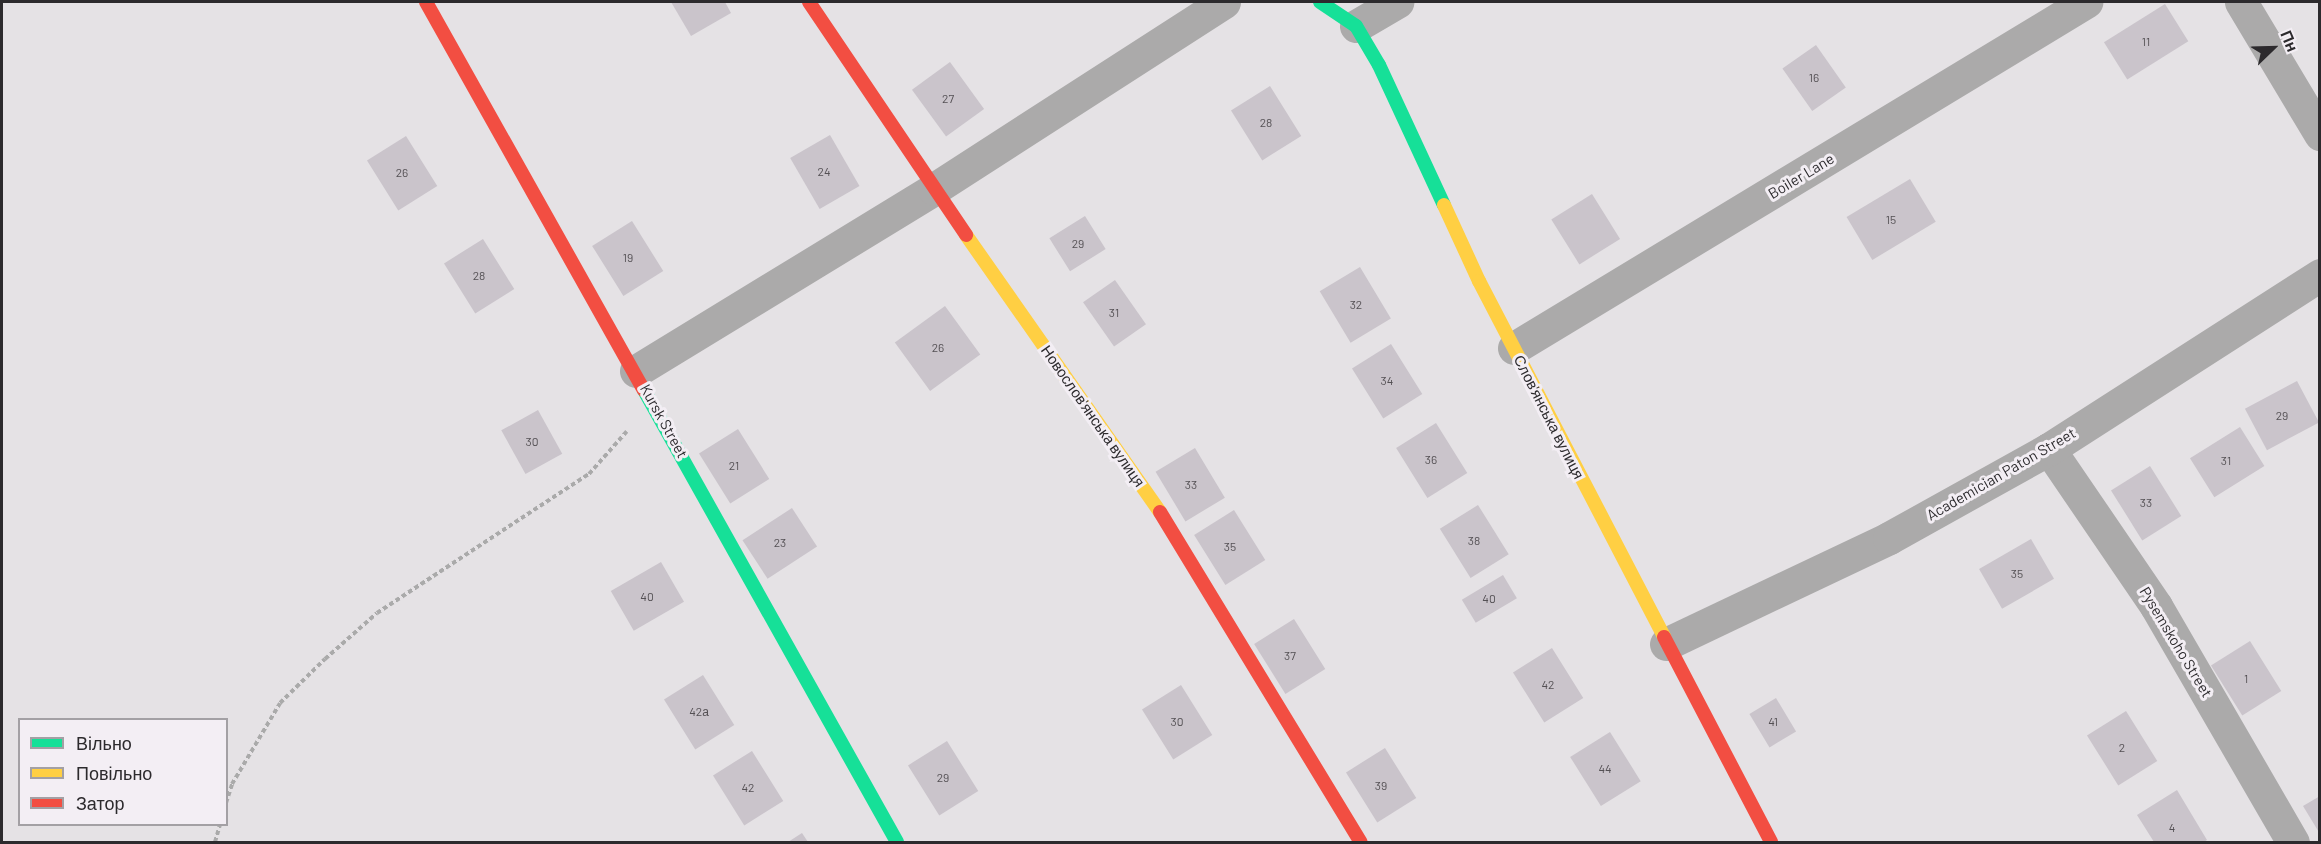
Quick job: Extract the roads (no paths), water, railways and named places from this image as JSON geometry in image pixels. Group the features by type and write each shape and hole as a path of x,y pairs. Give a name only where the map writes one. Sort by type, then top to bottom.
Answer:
{"street":[{"name":"Kursk Street","path":"426,2 644,385 897,843"},
{"name":"Новослов'янська вулиця","path":"809,2 934,189 1160,512 1361,843"},
{"path":"644,385 934,189 1224,2"},
{"name":"Слов'янська вулиця","path":"1320,2 1356,26 1379,65 1451,224 1666,644 1771,843"},
{"path":"1356,26 1397,2"},
{"name":"Boiler Lane","path":"1514,348 2086,2"},
{"path":"2241,2 2319,134"},
{"name":"Academician Paton Street","path":"1666,644 1889,538 2049,449 2319,275"},
{"name":"Pysemskoho Street","path":"2049,449 2156,606 2293,843"}]}
